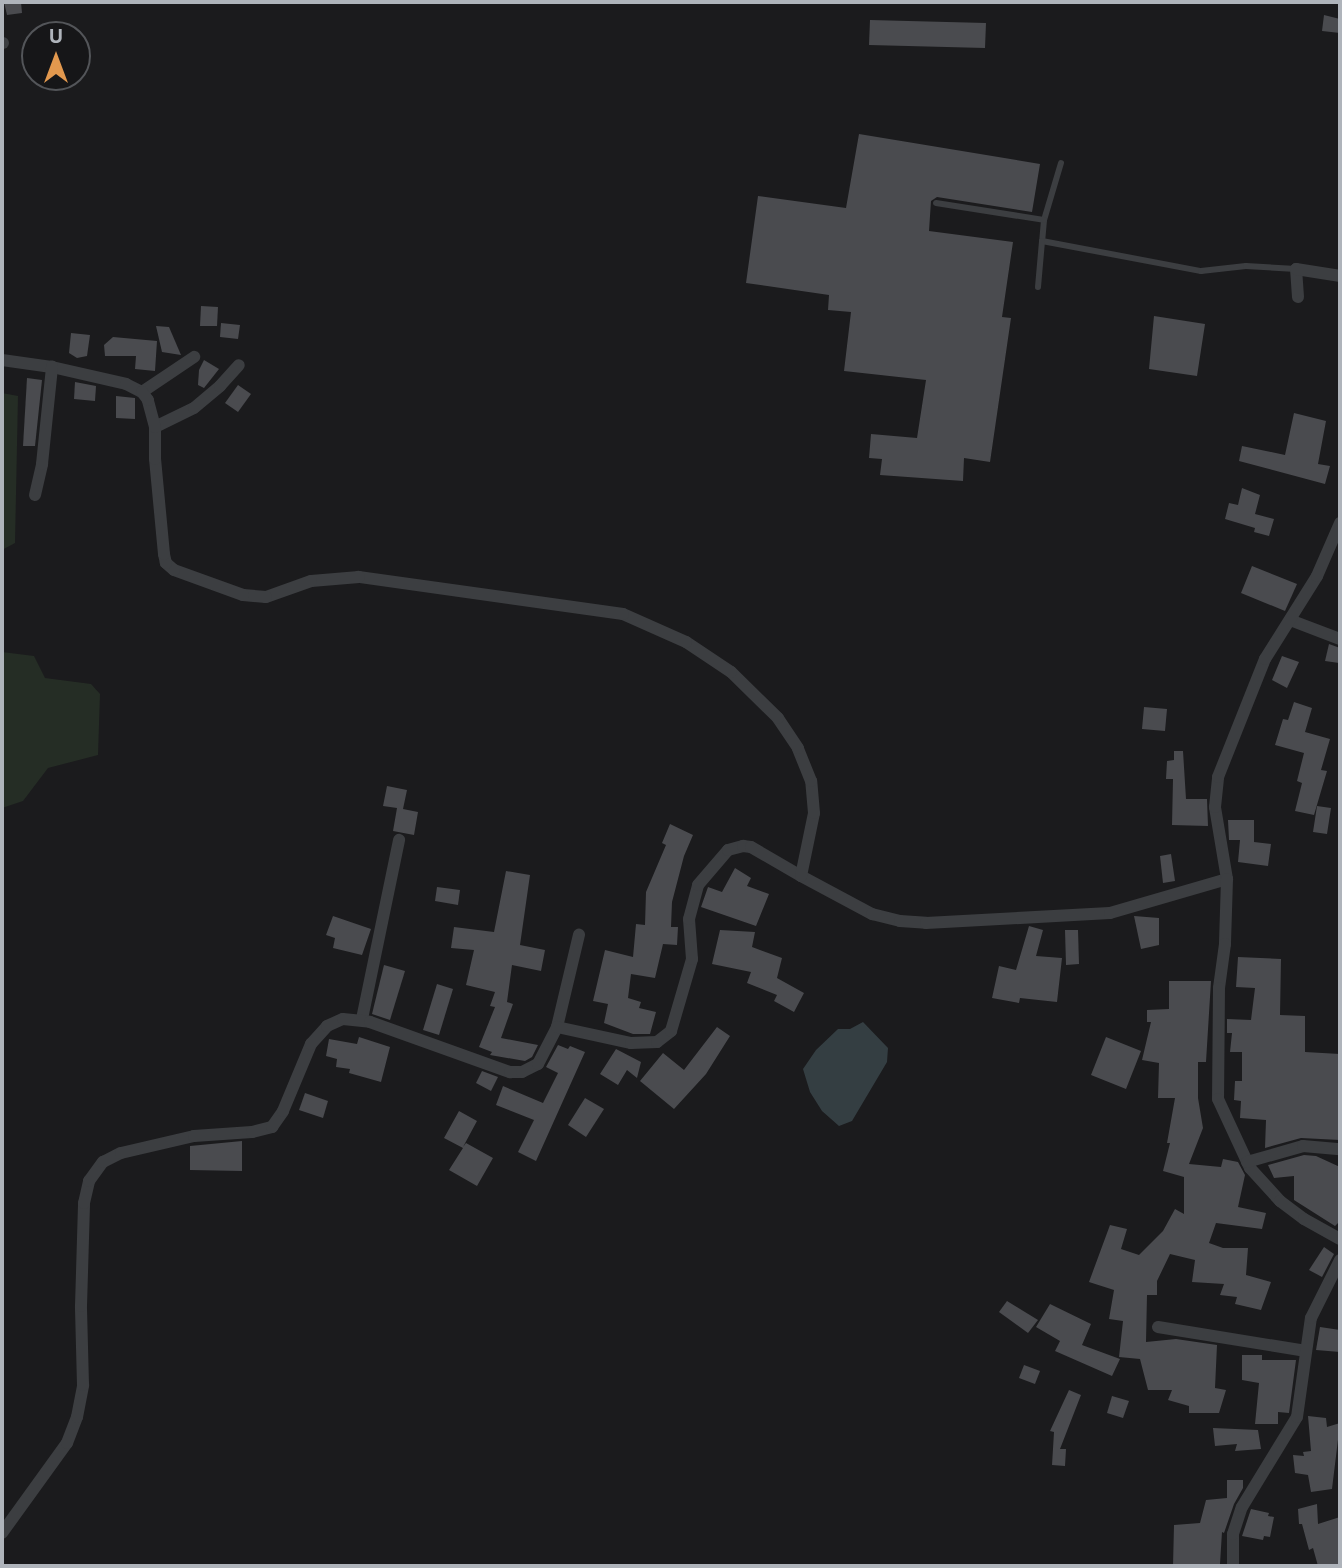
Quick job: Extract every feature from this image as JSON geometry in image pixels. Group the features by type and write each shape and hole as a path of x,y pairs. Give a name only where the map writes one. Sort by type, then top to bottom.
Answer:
{"street":[{"path":"1298,297 1296,269 1340,276"},
{"path":"142,392 194,357"},
{"path":"2,360 52,366 125,384 142,392 148,400 155,427 155,459 164,554 166,563 174,570 243,595 266,597 310,581 359,578 623,614 686,642 731,672 778,718 799,748 811,780 814,813 801,876"},
{"path":"155,427 194,408 239,365"},
{"path":"35,495 42,464 52,366"},
{"path":"1340,523 1338,538 1265,659 1218,777 1215,807 1227,879 1219,988 1218,1099 1247,1162 1280,1201 1304,1219 1340,1237"},
{"path":"1290,620 1340,639"},
{"path":"362,1019 399,840"},
{"path":"557,1027 631,1044 657,1042 671,1031 692,959 692,902 698,885 728,850 743,846 751,847 872,914 900,921 926,923 1110,913 1227,879"},
{"path":"2,1533 67,1443 78,1418 83,1385 84,1203 89,1181 103,1162 121,1153 194,1136 252,1132 272,1127 283,1111 294,1080 319,1033 343,1019 362,1019 510,1072 522,1072 538,1064 557,1027 579,935"},
{"path":"1247,1162 1303,1146 1340,1149"},
{"path":"1233,1566 1233,1534 1242,1507 1297,1417 1311,1318 1340,1260"},
{"path":"1157,1327 1306,1351"}],"lane":[{"path":"1038,288 1045,220 1061,163"},
{"path":"936,203 1045,220"},
{"path":"1042,241 1201,271 1246,266 1296,269"}],"shaded area":[{"path":"2,393 18,396 15,543 2,550"},
{"path":"2,652 34,656 45,678 91,684 100,694 98,755 48,768 23,801 2,808"},
{"path":"863,1022 888,1048 887,1062 852,1121 839,1126 822,1111 810,1092 803,1069 816,1050 838,1029 850,1029"}],"building":[{"path":"4,2 21,2 22,13 7,15"},
{"path":"1324,15 1340,19 1340,33 1322,31"},
{"path":"870,20 986,23 985,48 869,45"},
{"path":"859,134 1040,164 1032,212 937,197 931,201 929,231 1013,242 1002,317 1011,318 990,462 964,458 963,481 880,475 882,459 869,458 871,434 917,438 926,380 844,371 851,312 828,310 829,295 746,283 758,196 846,208"},
{"path":"201,306 218,307 217,326 200,326"},
{"path":"1154,316 1205,324 1197,376 1149,369"},
{"path":"221,323 240,325 238,339 220,337"},
{"path":"156,326 169,327 181,355 162,352"},
{"path":"71,333 90,335 87,356 77,358 69,353"},
{"path":"113,337 157,341 155,371 135,369 136,356 105,356 104,345"},
{"path":"204,360 219,369 204,388 198,385 199,370"},
{"path":"27,378 42,380 35,446 23,446"},
{"path":"75,382 96,386 95,401 74,399"},
{"path":"238,385 251,394 238,412 225,403"},
{"path":"116,396 135,398 135,419 116,418"},
{"path":"1294,413 1326,421 1318,464 1330,466 1325,484 1239,461 1242,446 1285,455"},
{"path":"1242,488 1260,495 1255,514 1274,519 1269,536 1254,532 1255,528 1225,519 1229,503 1238,505"},
{"path":"1252,566 1297,584 1285,611 1241,593"},
{"path":"1329,644 1340,648 1339,663 1325,661"},
{"path":"1282,656 1299,662 1287,688 1272,680"},
{"path":"1294,702 1312,708 1305,732 1330,739 1321,770 1327,771 1314,815 1295,811 1302,783 1297,781 1304,753 1275,745 1283,719 1288,720"},
{"path":"1144,707 1167,709 1165,731 1142,729"},
{"path":"1174,751 1183,751 1186,799 1207,799 1208,826 1172,825 1173,779 1166,779 1167,761 1174,760"},
{"path":"387,786 407,790 403,809 418,812 414,835 393,831 397,808 383,806"},
{"path":"1317,806 1331,808 1327,834 1313,832"},
{"path":"1228,820 1254,820 1254,842 1271,844 1268,866 1238,862 1240,840 1229,840"},
{"path":"670,824 693,835 684,856 672,902 671,927 678,927 677,945 663,944 655,978 631,974 628,998 641,1002 639,1008 656,1012 650,1034 633,1034 604,1023 608,1004 593,1001 605,950 633,957 636,924 645,925 646,892 666,845 662,843"},
{"path":"1171,854 1175,881 1163,883 1160,856"},
{"path":"735,868 751,878 747,886 769,894 756,926 701,907 708,887 722,892"},
{"path":"506,871 530,875 520,945 545,950 541,971 512,965 507,1002 513,1004 501,1038 538,1045 532,1057 525,1061 490,1055 492,1052 479,1047 495,1007 490,1006 495,992 466,985 474,950 451,948 454,927 494,932"},
{"path":"437,887 460,890 458,905 435,901"},
{"path":"333,916 371,929 362,955 333,948 335,938 326,935"},
{"path":"1134,916 1159,918 1159,945 1141,949"},
{"path":"1029,926 1043,930 1036,956 1062,958 1057,1002 1020,998 1019,1003 992,998 999,966 1016,970"},
{"path":"720,930 755,932 752,947 782,958 777,978 804,993 794,1012 774,1001 777,995 747,983 751,972 712,964"},
{"path":"1065,930 1078,930 1079,964 1066,965"},
{"path":"1238,957 1281,959 1280,1015 1305,1016 1305,1052 1340,1054 1340,1140 1301,1138 1265,1148 1266,1120 1240,1118 1241,1101 1234,1100 1235,1081 1242,1081 1242,1052 1230,1052 1232,1033 1227,1033 1227,1019 1251,1020 1255,988 1236,987"},
{"path":"384,965 405,971 390,1020 372,1014"},
{"path":"1169,981 1211,981 1206,1062 1198,1062 1198,1098 1203,1128 1189,1164 1221,1167 1223,1159 1238,1162 1245,1175 1238,1207 1266,1213 1262,1229 1216,1223 1209,1243 1223,1248 1248,1248 1246,1275 1271,1282 1261,1310 1235,1304 1237,1297 1220,1295 1224,1284 1192,1282 1195,1260 1170,1254 1157,1281 1157,1295 1147,1295 1146,1342 1176,1339 1217,1345 1215,1388 1226,1390 1219,1413 1189,1413 1189,1406 1168,1400 1172,1390 1148,1390 1140,1359 1119,1357 1123,1321 1109,1319 1114,1290 1089,1282 1110,1225 1127,1229 1121,1249 1139,1255 1163,1231 1175,1209 1184,1214 1184,1177 1163,1171 1170,1143 1167,1143 1175,1098 1158,1098 1159,1063 1142,1060 1151,1022 1147,1022 1147,1010 1169,1009"},
{"path":"437,984 453,989 439,1035 423,1030"},
{"path":"717,1027 730,1036 706,1074 674,1109 640,1081 663,1053 684,1070"},
{"path":"359,1037 390,1047 381,1082 349,1073 350,1069 336,1067 337,1059 326,1056 329,1039 357,1044"},
{"path":"1106,1037 1141,1051 1126,1089 1091,1075"},
{"path":"558,1045 585,1052 536,1161 518,1152 534,1120 496,1105 503,1086 543,1103 558,1073 546,1067"},
{"path":"616,1049 641,1062 637,1078 627,1070 618,1085 600,1074"},
{"path":"482,1071 498,1077 491,1091 476,1083"},
{"path":"305,1093 328,1101 323,1118 299,1110"},
{"path":"585,1098 604,1109 586,1137 568,1125"},
{"path":"459,1111 477,1121 463,1147 466,1143 493,1158 477,1186 449,1170 463,1148 444,1138"},
{"path":"242,1141 242,1171 190,1170 190,1146"},
{"path":"1304,1155 1316,1156 1340,1167 1340,1221 1335,1226 1294,1200 1294,1176 1274,1178 1268,1165"},
{"path":"1324,1247 1334,1254 1322,1277 1309,1270"},
{"path":"1007,1301 1038,1320 1028,1333 999,1312"},
{"path":"1050,1304 1091,1324 1082,1345 1120,1359 1112,1376 1055,1351 1060,1341 1036,1327"},
{"path":"1320,1327 1340,1330 1340,1352 1316,1350"},
{"path":"1242,1355 1262,1355 1262,1360 1296,1360 1289,1413 1278,1412 1278,1424 1255,1424 1259,1383 1242,1380"},
{"path":"1024,1365 1040,1371 1035,1384 1019,1378"},
{"path":"1069,1390 1081,1395 1060,1449 1066,1449 1065,1466 1052,1465 1054,1432 1050,1431"},
{"path":"1112,1396 1129,1401 1123,1418 1107,1413"},
{"path":"1308,1416 1326,1418 1327,1427 1340,1423 1332,1489 1311,1492 1308,1475 1295,1473 1293,1455 1304,1456 1303,1452 1311,1451"},
{"path":"1213,1428 1258,1430 1261,1449 1235,1451 1237,1444 1215,1446"},
{"path":"1227,1480 1243,1480 1243,1488 1224,1533 1222,1532 1220,1564 1173,1566 1174,1525 1200,1523 1206,1500 1227,1498"},
{"path":"1317,1504 1318,1524 1340,1517 1340,1566 1318,1566 1313,1548 1309,1550 1302,1524 1299,1524 1298,1509"},
{"path":"1251,1509 1269,1513 1268,1516 1274,1517 1270,1537 1264,1536 1263,1540 1242,1536"}]}
